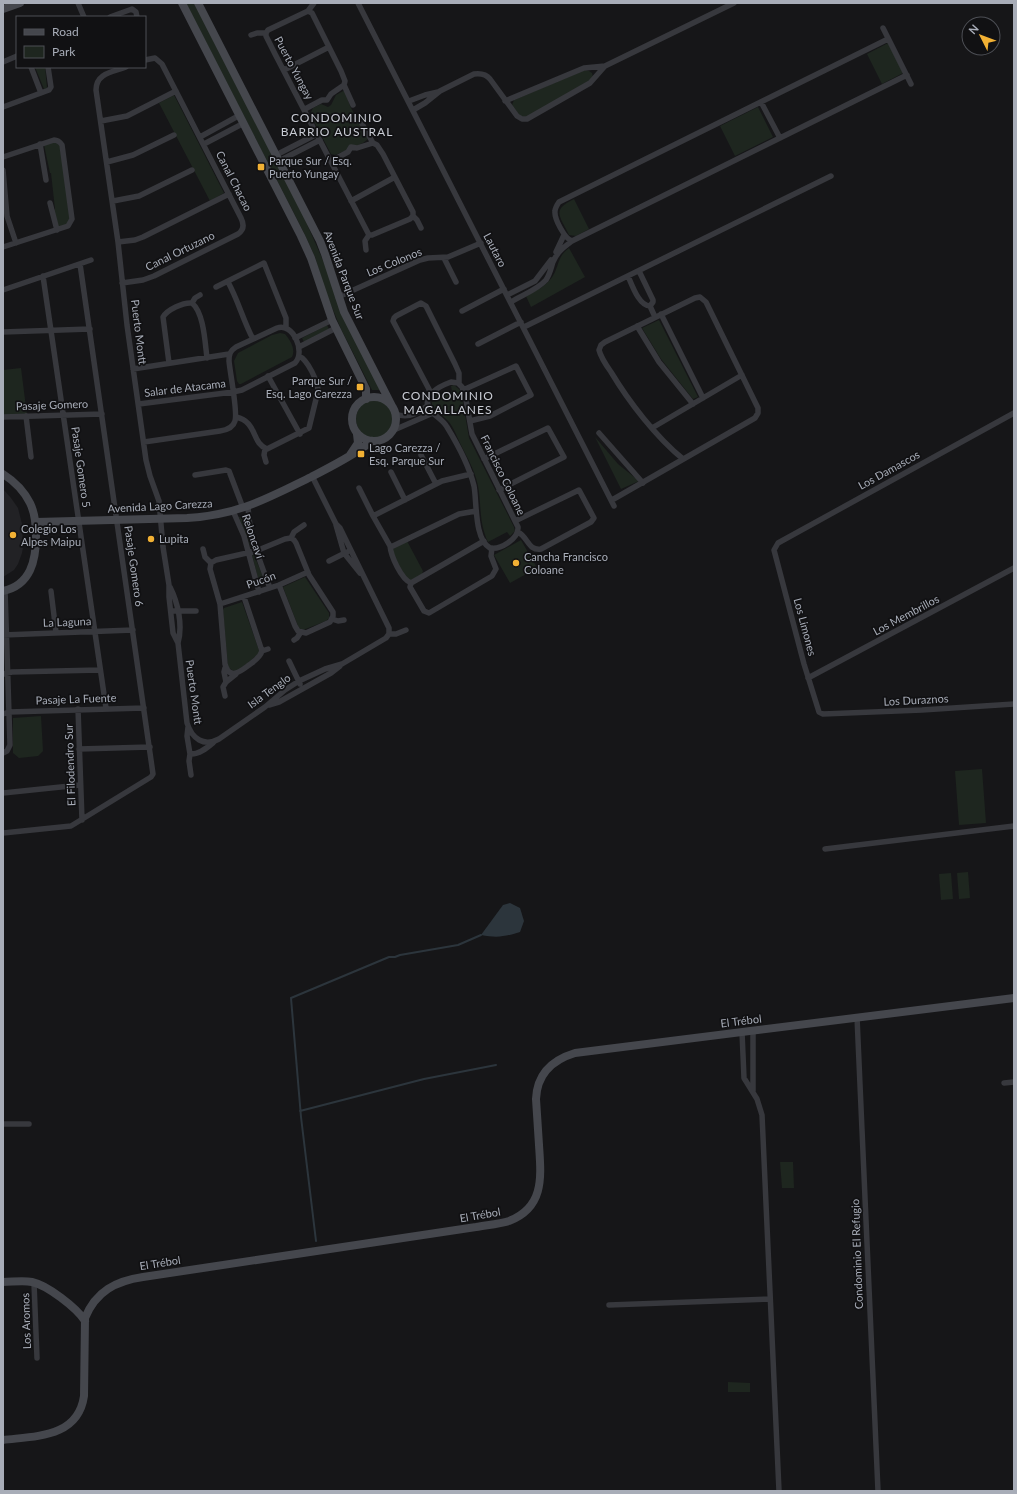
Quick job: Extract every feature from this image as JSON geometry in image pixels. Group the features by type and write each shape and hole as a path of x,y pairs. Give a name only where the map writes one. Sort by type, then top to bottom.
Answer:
{"street":[{"path":"3,9 20,3"},
{"path":"78,3 84,16"},
{"path":"182,3 307,248 332,320 365,384 367,393 366,399"},
{"name":"Avenida Parque Sur","path":"198,3 323,248 338,297 346,317 392,406"},
{"path":"251,35 266,33 268,30 308,11 314,3"},
{"name":"Lautaro","path":"358,3 613,503 643,483"},
{"path":"505,101 584,68 605,66 734,3"},
{"path":"113,16 132,9 136,12 137,16"},
{"path":"308,11 312,13 341,71 345,81 344,85 353,105"},
{"path":"883,28 911,84"},
{"name":"Puerto Yungay","path":"266,33 275,54 305,109 369,235"},
{"path":"572,241 564,235 555,213 559,202 888,39"},
{"path":"284,70 329,47"},
{"path":"3,62 16,56"},
{"name":"Canal Chacao","path":"146,60 155,58 162,64 229,194 242,221 243,228"},
{"path":"409,101 440,91 474,74 483,74 490,79 517,116 522,120 528,119 590,83 605,66"},
{"path":"589,67 594,72 595,78"},
{"path":"31,68 41,93"},
{"path":"3,108 50,88 48,68"},
{"name":"Puerto Montt","path":"123,68 104,75 98,80 96,90 113,201 133,369 149,471 159,501 163,547 169,585 170,611 173,633 178,643"},
{"path":"511,302 541,285 549,275 553,262 558,253 572,241 907,75"},
{"path":"305,109 322,100 327,100 331,94 344,85"},
{"path":"101,121 126,116 176,91"},
{"path":"413,110 440,91"},
{"path":"761,102 780,138"},
{"path":"200,137 240,115"},
{"path":"361,122 373,143 381,150 413,212 413,216 416,218 421,228"},
{"name":"Canal Chacao","path":"204,144 244,123"},
{"path":"107,162 133,155 174,135"},
{"path":"278,158 319,137"},
{"path":"3,157 40,144 58,140 62,145 72,219 68,226 3,247"},
{"path":"331,161 348,152 352,147 357,148 373,143"},
{"path":"40,144 46,180"},
{"path":"3,170 7,216 16,243"},
{"path":"113,201 139,196 192,170"},
{"path":"478,344 523,325 639,271 831,176"},
{"path":"351,201 395,177"},
{"path":"118,242 135,240 143,237 229,194"},
{"path":"50,203 57,230"},
{"path":"366,250 365,241 369,235 410,219 413,216"},
{"name":"Canal Ortuzano","path":"122,283 143,280 154,276 238,234 243,228"},
{"path":"507,295 539,278 550,263 564,235"},
{"name":"Los Colonos","path":"338,297 420,260 428,258 444,258 481,243"},
{"path":"444,258 456,282"},
{"path":"3,290 91,260"},
{"path":"216,287 264,263 286,318 286,327"},
{"name":"Pasaje Gomero 6","path":"80,264 153,775 82,820"},
{"path":"639,271 653,302 650,306"},
{"name":"Pasaje Gomero 5","path":"43,276 106,708"},
{"path":"628,276 641,302 646,306 650,306 658,316 703,398"},
{"path":"228,282 238,301 243,318 253,339"},
{"path":"462,311 504,289"},
{"path":"192,303 195,298 200,295"},
{"path":"598,433 643,483 756,416 758,408 706,302 701,297 695,298 605,342 601,345 599,350 618,384 652,428 683,459"},
{"path":"168,363 163,318 166,312 186,303 192,303"},
{"path":"192,303 200,315 207,358"},
{"name":"Francisco Coloane","path":"431,393 393,321 396,316 423,303 426,306 458,369 459,383 463,390 472,434 518,528 518,532 514,538 500,547 492,548"},
{"path":"295,338 332,320"},
{"path":"637,326 659,362 693,404"},
{"path":"133,369 229,354 236,347 279,327 286,327 295,338 299,356 305,360 317,382 318,389 310,426 307,430 300,434 269,449 265,449 260,445 249,423 236,416"},
{"path":"298,347 336,328"},
{"path":"3,332 90,329"},
{"path":"144,442 223,431 233,425 236,416 229,354"},
{"name":"Salar de Atacama","path":"139,404 242,390 295,363 299,356"},
{"path":"463,390 516,366 531,395 493,415 470,420"},
{"path":"652,428 742,375"},
{"path":"268,376 300,434"},
{"path":"359,488 390,546 391,553 406,581 410,583 410,587 426,613 492,576 496,568 491,556 492,548 484,542 479,528 476,512 476,495 471,474 447,427 428,406 429,396 431,393 447,383 459,383"},
{"path":"372,397 380,398 392,406 396,414 397,422 394,430 388,437 383,440 372,441 357,434 353,424 353,412 357,405 372,397"},
{"path":"396,414 402,417 407,417 428,406"},
{"path":"394,430 433,412"},
{"name":"Los Damascos","path":"775,546 818,520 1014,413"},
{"name":"Pasaje Gomero","path":"3,417 102,414"},
{"path":"26,416 31,458"},
{"path":"484,459 548,428 564,457 499,490"},
{"name":"Avenida Lago Carezza","path":"345,459 354,450 358,443 357,434"},
{"name":"Avenida Lago Carezza","path":"36,522 207,516 233,511 246,507 312,476 351,456 372,441"},
{"path":"265,449 264,455 266,462"},
{"path":"421,455 436,484"},
{"name":"Reloncaví","path":"195,475 226,470 229,471 246,507 256,551 270,588"},
{"path":"391,472 405,500"},
{"path":"3,474 17,484 27,497 32,507 36,522 36,553 32,568 20,582 4,591 6,713 10,746 5,752"},
{"path":"373,516 436,484 449,479 471,474"},
{"path":"312,476 336,524 344,553 362,574"},
{"path":"515,521 579,490 594,518 591,522 537,550 530,547 524,536 518,532"},
{"name":"Reloncaví","path":"233,511 241,528 249,553 258,592"},
{"path":"390,546 393,546 459,514 476,512"},
{"path":"336,524 340,528 359,565 389,631 396,634 406,630"},
{"path":"291,538 294,532 304,525"},
{"path":"211,563 216,560 256,551 291,538"},
{"path":"279,585 294,626 301,632 306,633 328,624 332,619 333,612 315,586 296,543 291,538"},
{"path":"410,583 484,542"},
{"name":"Los Limones","path":"775,546 775,552 808,678 820,712"},
{"path":"203,549 206,559 211,563"},
{"path":"330,561 351,550"},
{"path":"211,563 210,569 220,604 226,668 224,672 226,682"},
{"name":"Los Membrillos","path":"808,678 1014,568"},
{"name":"Pucón","path":"220,604 279,585 308,572"},
{"name":"Puerto Montt","path":"169,585 179,611 178,643 188,727 194,737 199,740 205,742 215,741"},
{"path":"51,591 56,632"},
{"path":"225,696 222,690 226,682 260,656 262,651 244,597"},
{"path":"170,611 196,611"},
{"path":"332,619 338,621 344,620"},
{"name":"La Laguna","path":"5,635 132,630"},
{"name":"Isla Tenglo","path":"190,754 195,754 209,747 215,741 265,707 285,690 299,681 325,669 342,664 386,638 389,631"},
{"path":"294,640 301,632"},
{"path":"262,651 268,649"},
{"path":"289,661 302,688"},
{"path":"265,707 279,702 342,664"},
{"path":"226,668 230,672 236,674"},
{"path":"5,674 100,670"},
{"name":"Los Duraznos","path":"820,712 823,714 922,710 1014,704"},
{"name":"Pasaje La Fuente","path":"6,713 78,709 144,708"},
{"name":"El Filodendro Sur","path":"78,709 82,820"},
{"path":"188,727 187,736 191,776"},
{"path":"79,749 150,747"},
{"path":"3,793 80,785"},
{"path":"3,833 68,827 82,820"},
{"path":"825,849 1014,826"},
{"name":"El Trébol","path":"3,1440 56,1432 67,1425 78,1413 84,1396 85,1321 90,1308 102,1294 113,1285 129,1279 476,1227 508,1221 525,1210 532,1202 538,1190 541,1176 536,1095 542,1078 548,1068 555,1062 575,1053 1014,998"},
{"name":"Condominio El Refugio","path":"857,1017 878,1491"},
{"path":"753,1030 753,1091"},
{"path":"742,1032 743,1074 753,1091 762,1115 779,1491"},
{"path":"1004,1083 1014,1082"},
{"path":"3,1124 30,1124"},
{"path":"3,1282 24,1281 34,1283 50,1291 80,1313 85,1321"},
{"name":"Los Aromos","path":"34,1283 37,1358"},
{"path":"609,1305 770,1299"}],"shaded area":[{"name":"Colegio Los Alpes Maipu","path":"3,489 18,508 22,524 23,547 18,564 14,570 3,577"},
{"path":"510,903 520,908 524,921 520,932 500,936 481,935 503,905"}],"green space":[{"path":"186,3 194,3 303,215 380,390 372,390 341,329 326,293 315,257 303,231"},
{"path":"888,43 903,73 882,84 867,54"},
{"path":"35,68 45,68 47,88 44,89"},
{"path":"585,70 592,73 593,77 590,80 528,117 520,116 512,105 514,100"},
{"path":"345,90 350,106 368,139 363,143 335,155 331,154 310,114 313,108 321,104 328,107 331,105 336,95"},
{"path":"174,95 224,193 210,201 159,103"},
{"path":"758,107 773,137 735,156 720,126"},
{"path":"55,142 60,145 71,218 68,224 58,227 53,211 55,209 51,173 44,145"},
{"path":"574,199 589,229 576,236 569,235 560,214 562,207"},
{"path":"569,248 585,277 531,307 526,296 542,287 552,277 561,256"},
{"path":"659,320 698,397 693,399 661,359 642,328"},
{"path":"327,325 329,329 304,342 302,338"},
{"path":"280,333 285,334 293,348 292,357 239,384 237,381 234,361 238,353 272,335"},
{"path":"21,368 27,415 3,416 3,370"},
{"path":"454,385 460,390 462,397 469,438 514,527 515,531 510,536 507,532 488,542 482,523 478,485 474,473 449,422 432,405 432,401 438,392 441,397 452,391 451,386"},
{"path":"375,400 385,403 391,409 394,419 391,429 385,435 375,438 365,435 359,429 356,419 359,409 365,403"},
{"path":"595,437 618,464 639,481 621,489"},
{"path":"246,515 252,547 251,549 239,517"},
{"path":"521,540 537,568 510,583 494,555"},
{"path":"407,541 423,571 422,574 409,582 406,580 392,553 393,549"},
{"path":"253,554 254,555 265,581 259,582"},
{"path":"305,577 329,613 329,618 326,621 303,630 298,626 283,587"},
{"path":"242,602 260,653 239,670 233,671 228,667 223,610 224,608"},
{"path":"41,716 43,751 38,756 19,758 13,753 13,718"},
{"path":"982,769 986,823 959,825 955,771"},
{"path":"968,872 970,898 959,899 957,873"},
{"path":"951,873 953,899 941,900 939,874"},
{"path":"780,1162 793,1162 794,1188 782,1188"},
{"path":"728,1382 750,1383 750,1392 728,1392"}],"waterway":[{"path":"316,1241 301,1117 291,998 389,957 458,945 481,935"},
{"path":"300,1111 424,1079 496,1065"}],"place":[{"name":"Parque Sur / Esq. Puerto Yungay","path":"261,167"},
{"name":"Parque Sur / Esq. Lago Carezza","path":"360,387"},
{"name":"Lago Carezza / Esq. Parque Sur","path":"361,454"},
{"name":"Colegio Los Alpes Maipu","path":"13,535"},
{"name":"Lupita","path":"151,539"},
{"name":"Cancha Francisco Coloane","path":"516,563"}],"district":[{"name":"CONDOMINIO BARRIO AUSTRAL","path":"337,125"},
{"name":"CONDOMINIO MAGALLANES","path":"448,403"}]}
